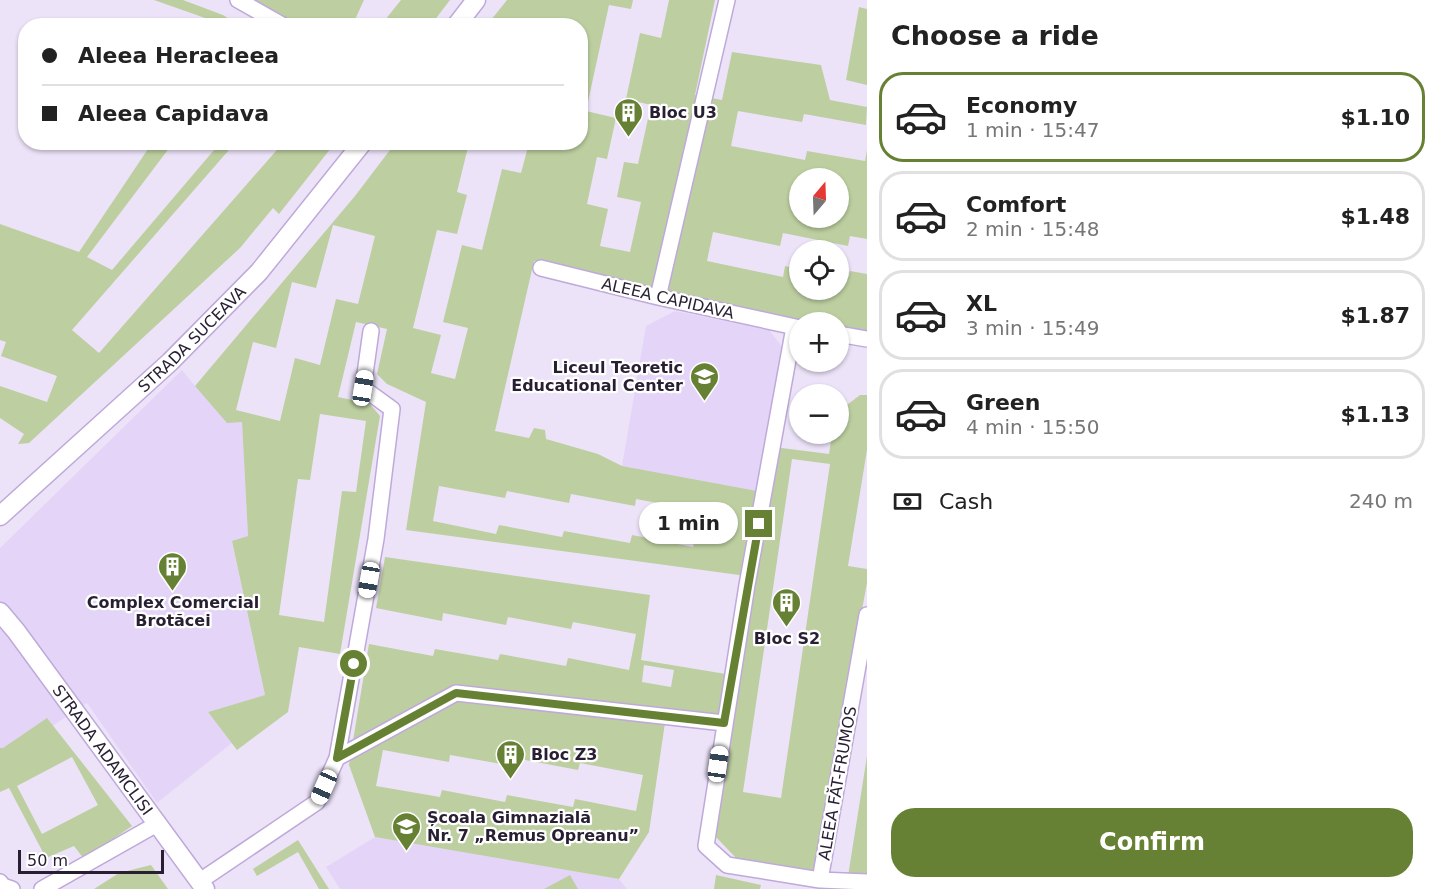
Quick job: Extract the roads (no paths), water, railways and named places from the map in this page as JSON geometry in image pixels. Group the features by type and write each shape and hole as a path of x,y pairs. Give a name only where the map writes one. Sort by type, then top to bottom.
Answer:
{"street":[{"path":"238,0 270,18"},
{"path":"462,18 476,0"},
{"path":"658,297 727,0"},
{"name":"STRADA SUCEAVA","path":"0,516 170,362 260,272 357,150"},
{"name":"ALEEA CAPIDAVA","path":"541,268 658,297 789,325"},
{"path":"203,885 317,802 337,758 376,539 392,409 363,388 371,332"},
{"path":"849,336 867,339"},
{"name":"ALEEA CAPIDAVA","path":"789,366 747,585 706,846 727,865 820,880"},
{"name":"STRADA ADAMCLISI","path":"0,612 203,885"},
{"name":"ALEEA FĂT-FRUMOS","path":"820,880 867,615"},
{"path":"337,758 456,693 724,723"},
{"path":"42,889 157,824"},
{"path":"820,880 839,885 867,882"},
{"path":"0,882 3,886 12,889"}],"place":[{"name":"Bloc U3","path":"628,138"},
{"name":"Liceul Teoretic Educational Center","path":"704,402"},
{"name":"Complex Comercial Brotăcei","path":"173,592"},
{"name":"Bloc S2","path":"787,628"},
{"name":"Bloc Z3","path":"510,780"},
{"name":"Școala Gimnazială Nr. 7 „Remus Opreanu”","path":"406,852"}]}
